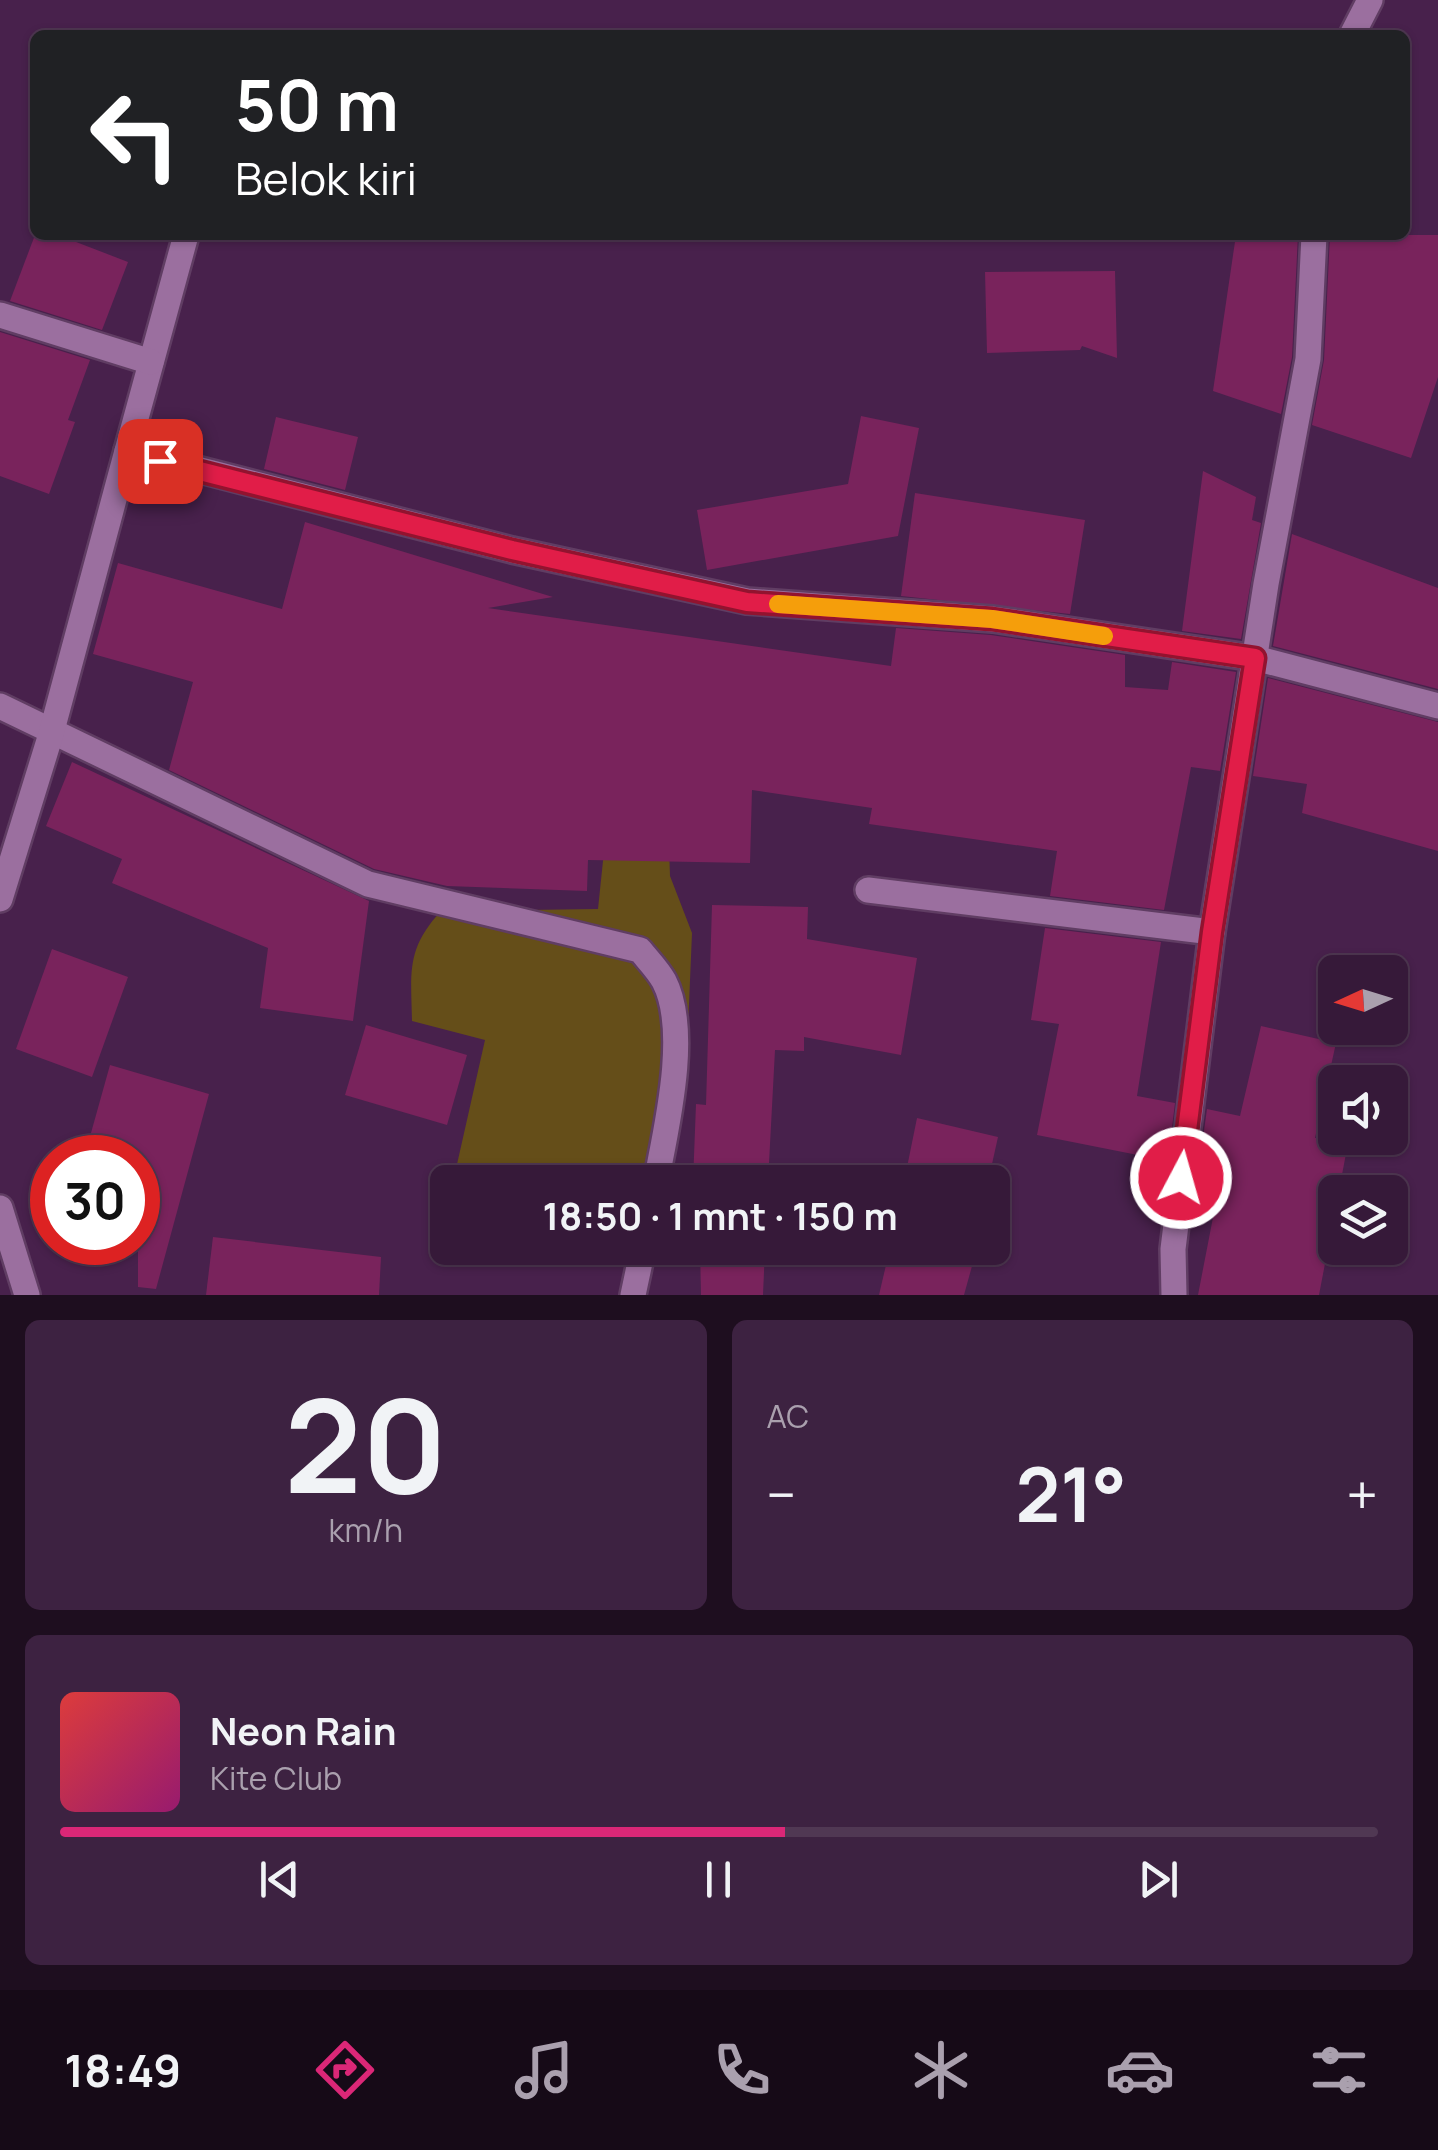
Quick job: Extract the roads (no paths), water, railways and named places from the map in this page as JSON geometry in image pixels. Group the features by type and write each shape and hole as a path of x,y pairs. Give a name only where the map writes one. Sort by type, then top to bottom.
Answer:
{"street":[{"path":"1355,30 1370,0"},
{"path":"0,899 51,734 185,240"},
{"path":"1174,1295 1173,1249 1212,932 1308,359 1314,240"},
{"path":"0,315 150,362"},
{"path":"127,451 512,550 747,602 992,619 1255,658 1438,706"},
{"path":"0,706 368,884 418,900 640,950 665,983 675,1040 672,1098 659,1165"},
{"path":"868,890 1212,932"},
{"path":"0,1208 27,1295"},
{"path":"633,1295 639,1265"}]}
